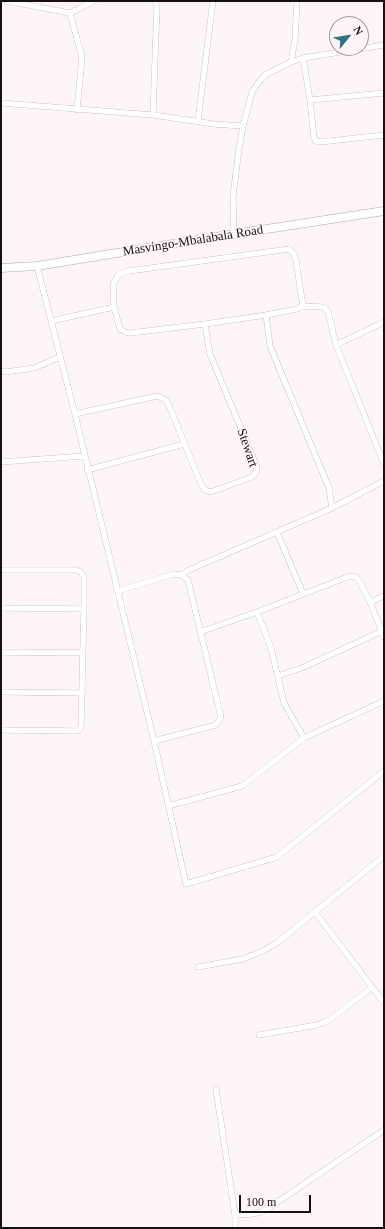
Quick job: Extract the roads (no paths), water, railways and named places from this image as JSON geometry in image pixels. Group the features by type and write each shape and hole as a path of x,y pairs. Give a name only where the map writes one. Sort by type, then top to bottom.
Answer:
{"highway":[{"name":"Masvingo-Mbalabala Road","path":"1,268 37,266 384,211"}],"street":[{"path":"7,1 70,13 94,1"},
{"path":"153,115 157,5 154,1"},
{"path":"198,121 212,1"},
{"path":"291,62 297,1"},
{"path":"70,13 82,57 77,110"},
{"path":"234,234 234,182 243,126 252,92 259,82 266,75 291,62 303,58 384,44"},
{"path":"303,58 310,100 314,138 316,141 320,142 384,135"},
{"path":"310,100 384,93"},
{"path":"1,103 153,115 214,124 243,126"},
{"path":"303,306 296,261 294,254 289,249 129,271 119,274 113,284 114,307 120,329 130,333 266,315 297,309 303,306 326,308 336,345 384,464"},
{"path":"37,266 118,591 186,884 277,857 384,772"},
{"path":"51,321 114,307"},
{"path":"266,315 270,346 329,488 332,508"},
{"path":"336,345 384,322"},
{"name":"Stewart","path":"184,444 200,482 205,490 211,492 252,477 256,472 257,467 210,354 205,324"},
{"path":"1,371 6,372 34,368 60,357"},
{"path":"75,414 157,396 166,400 184,444 87,470"},
{"path":"1,462 84,456"},
{"path":"181,575 189,570 332,508 384,481"},
{"path":"277,532 304,594"},
{"path":"1,570 76,570 81,572 84,577 83,693 81,727 78,731 1,730"},
{"path":"118,591 174,574 181,575 188,580 221,716 216,725 154,741"},
{"path":"200,632 350,576 356,577 370,602 383,634 278,676"},
{"path":"370,602 384,596"},
{"path":"1,608 84,609"},
{"path":"257,612 271,648 284,703 304,738"},
{"path":"1,652 83,652"},
{"path":"1,692 83,693"},
{"path":"168,806 242,786 304,738 384,701"},
{"path":"198,967 243,959 265,950 278,942 384,856"},
{"path":"314,912 384,1002"},
{"path":"259,1035 325,1022 372,987"},
{"path":"216,1089 235,1228"},
{"path":"234,1215 253,1214 270,1207 384,1130"}]}
